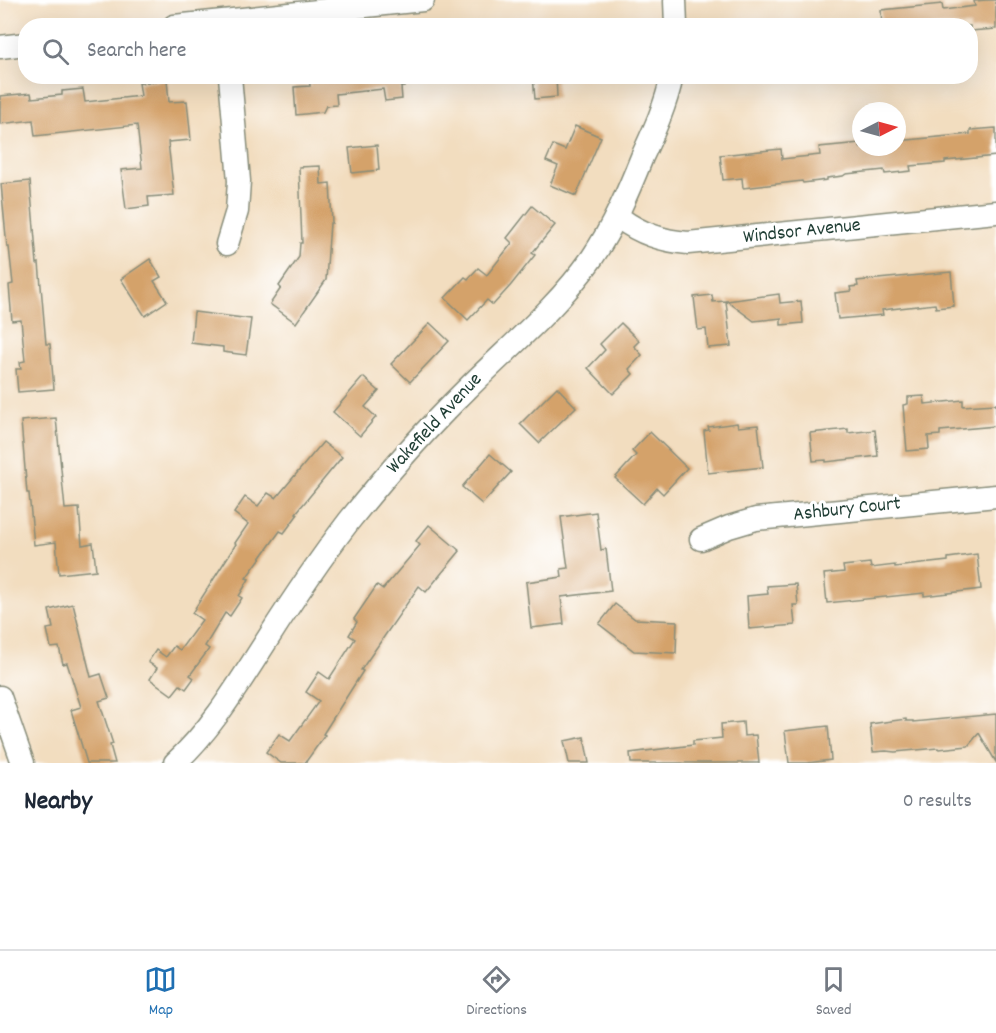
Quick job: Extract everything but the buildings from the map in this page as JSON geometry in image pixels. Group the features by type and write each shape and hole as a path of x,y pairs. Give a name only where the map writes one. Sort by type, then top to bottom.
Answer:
{"street":[{"path":"261,18 423,0"},
{"path":"675,0 676,18"},
{"path":"0,47 18,45"},
{"path":"226,244 239,196 231,84"},
{"name":"Wakefield Avenue","path":"175,763 195,743 225,705 294,597 358,510 448,407 562,295 597,250 619,212 660,116 670,84"},
{"name":"Windsor Avenue","path":"619,212 621,219 645,234 687,243 996,212"},
{"name":"Ashbury Court","path":"701,539 756,519 996,496"},
{"path":"0,697 4,726 23,763"}]}
